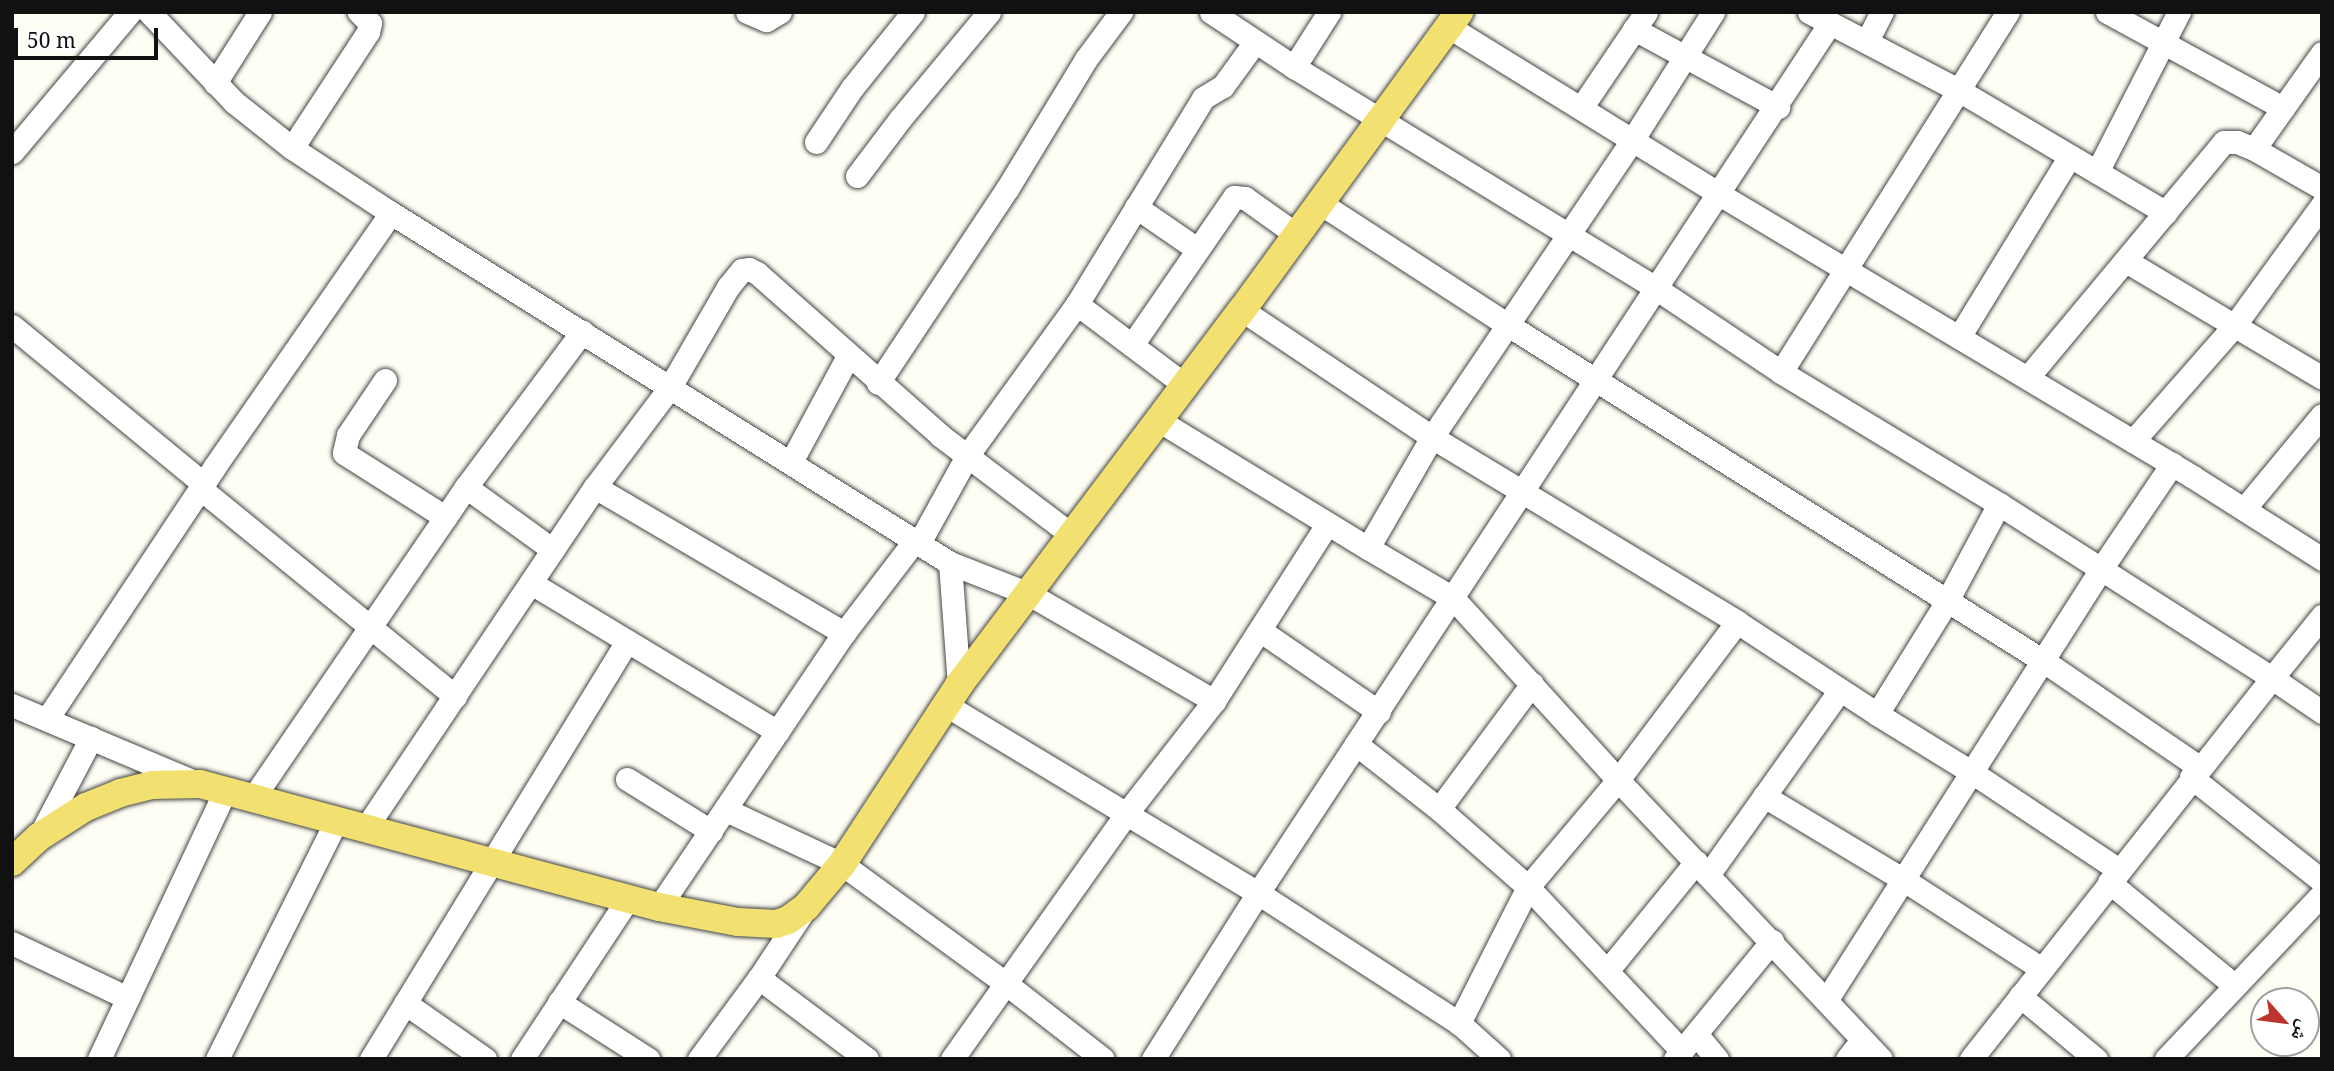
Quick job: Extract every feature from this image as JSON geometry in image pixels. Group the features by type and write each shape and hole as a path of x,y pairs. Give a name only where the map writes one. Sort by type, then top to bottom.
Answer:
{"main road":[{"path":"23,846 86,807 120,793 172,783 213,787 659,907 764,924 788,920 806,907 842,864 952,695 1297,235 1454,19"}],"street":[{"path":"12,152 130,12"},
{"path":"149,12 215,83 292,148 391,213 950,563 1030,594 1214,701"},
{"path":"215,83 260,12"},
{"path":"292,148 368,32 370,23 359,12"},
{"path":"747,12 762,20 780,12"},
{"path":"816,142 852,89 913,12"},
{"path":"857,176 900,119 989,12"},
{"path":"878,383 1007,189 1086,59 1121,12"},
{"path":"1212,12 1294,67 1657,289 1781,372 2000,504 2322,712"},
{"path":"1294,67 1329,12"},
{"path":"1368,548 1432,436 1633,139 1713,12"},
{"path":"1809,12 1960,91 2166,212"},
{"path":"1867,41 1882,12"},
{"path":"1781,372 2008,12"},
{"path":"2107,12 2283,108"},
{"path":"2097,172 2179,12"},
{"path":"1454,19 1581,108 1719,194 2172,464 2322,559"},
{"path":"1581,108 1640,21 1685,57 1778,107"},
{"path":"1153,1059 1258,893 1596,378 1778,107 1830,23"},
{"path":"659,907 844,633 917,541 967,456 1077,304 1203,98 1223,86 1255,42"},
{"path":"2254,149 2322,53"},
{"path":"2028,377 2224,142 2232,140 2254,149 2322,188"},
{"path":"1959,337 2070,156"},
{"path":"1132,345 1229,201 1238,196 1297,235"},
{"path":"1320,203 1508,325 2045,662 2195,772 2322,881"},
{"path":"2133,441 2234,326 2322,205"},
{"path":"1136,207 1197,249"},
{"path":"47,719 202,487 391,213"},
{"path":"2126,261 2322,378"},
{"path":"365,829 595,487 670,387 728,288 746,268 757,273 878,383 967,456 1073,536"},
{"path":"1077,304 1185,385"},
{"path":"1241,310 1432,436 1525,490 1737,622 1973,773 2114,876 2235,986"},
{"path":"12,326 454,696"},
{"path":"253,799 466,486 582,332"},
{"path":"791,462 848,356"},
{"path":"385,380 348,435 344,453 445,517"},
{"path":"2244,509 2322,415"},
{"path":"1158,419 1453,598 1618,780 1881,1059"},
{"path":"1827,999 2045,662 2101,569 2172,464"},
{"path":"466,486 553,550"},
{"path":"595,487 844,633"},
{"path":"1877,714 1947,601 2000,504"},
{"path":"952,1059 1004,982 1126,814 1214,701 1327,524"},
{"path":"950,563 952,695 1126,814 1258,893 1459,1023 1499,1059"},
{"path":"531,583 778,732"},
{"path":"1971,1059 2195,772 2322,616"},
{"path":"1459,1023 1528,887 1618,780 1737,622"},
{"path":"1261,631 1379,712"},
{"path":"371,1059 627,641"},
{"path":"1439,809 1532,684"},
{"path":"1607,971 1702,869 1764,796 1840,690"},
{"path":"12,705 213,787 128,998 99,1059"},
{"path":"23,846 91,738"},
{"path":"1356,744 1439,809 1528,887 1684,1048 1717,1059"},
{"path":"627,779 711,831"},
{"path":"1764,796 1905,880 2042,968"},
{"path":"726,810 842,864 1004,982 1103,1059"},
{"path":"217,1059 336,821"},
{"path":"2166,1059 2322,894"},
{"path":"522,1059 628,899"},
{"path":"699,1059 759,978 806,907"},
{"path":"1684,1048 1772,941"},
{"path":"12,943 128,998"},
{"path":"759,978 867,1059"},
{"path":"2020,996 2096,1059"},
{"path":"559,1002 648,1059"},
{"path":"405,1003 485,1059"},
{"path":"1847,1059 1862,1040"}]}
